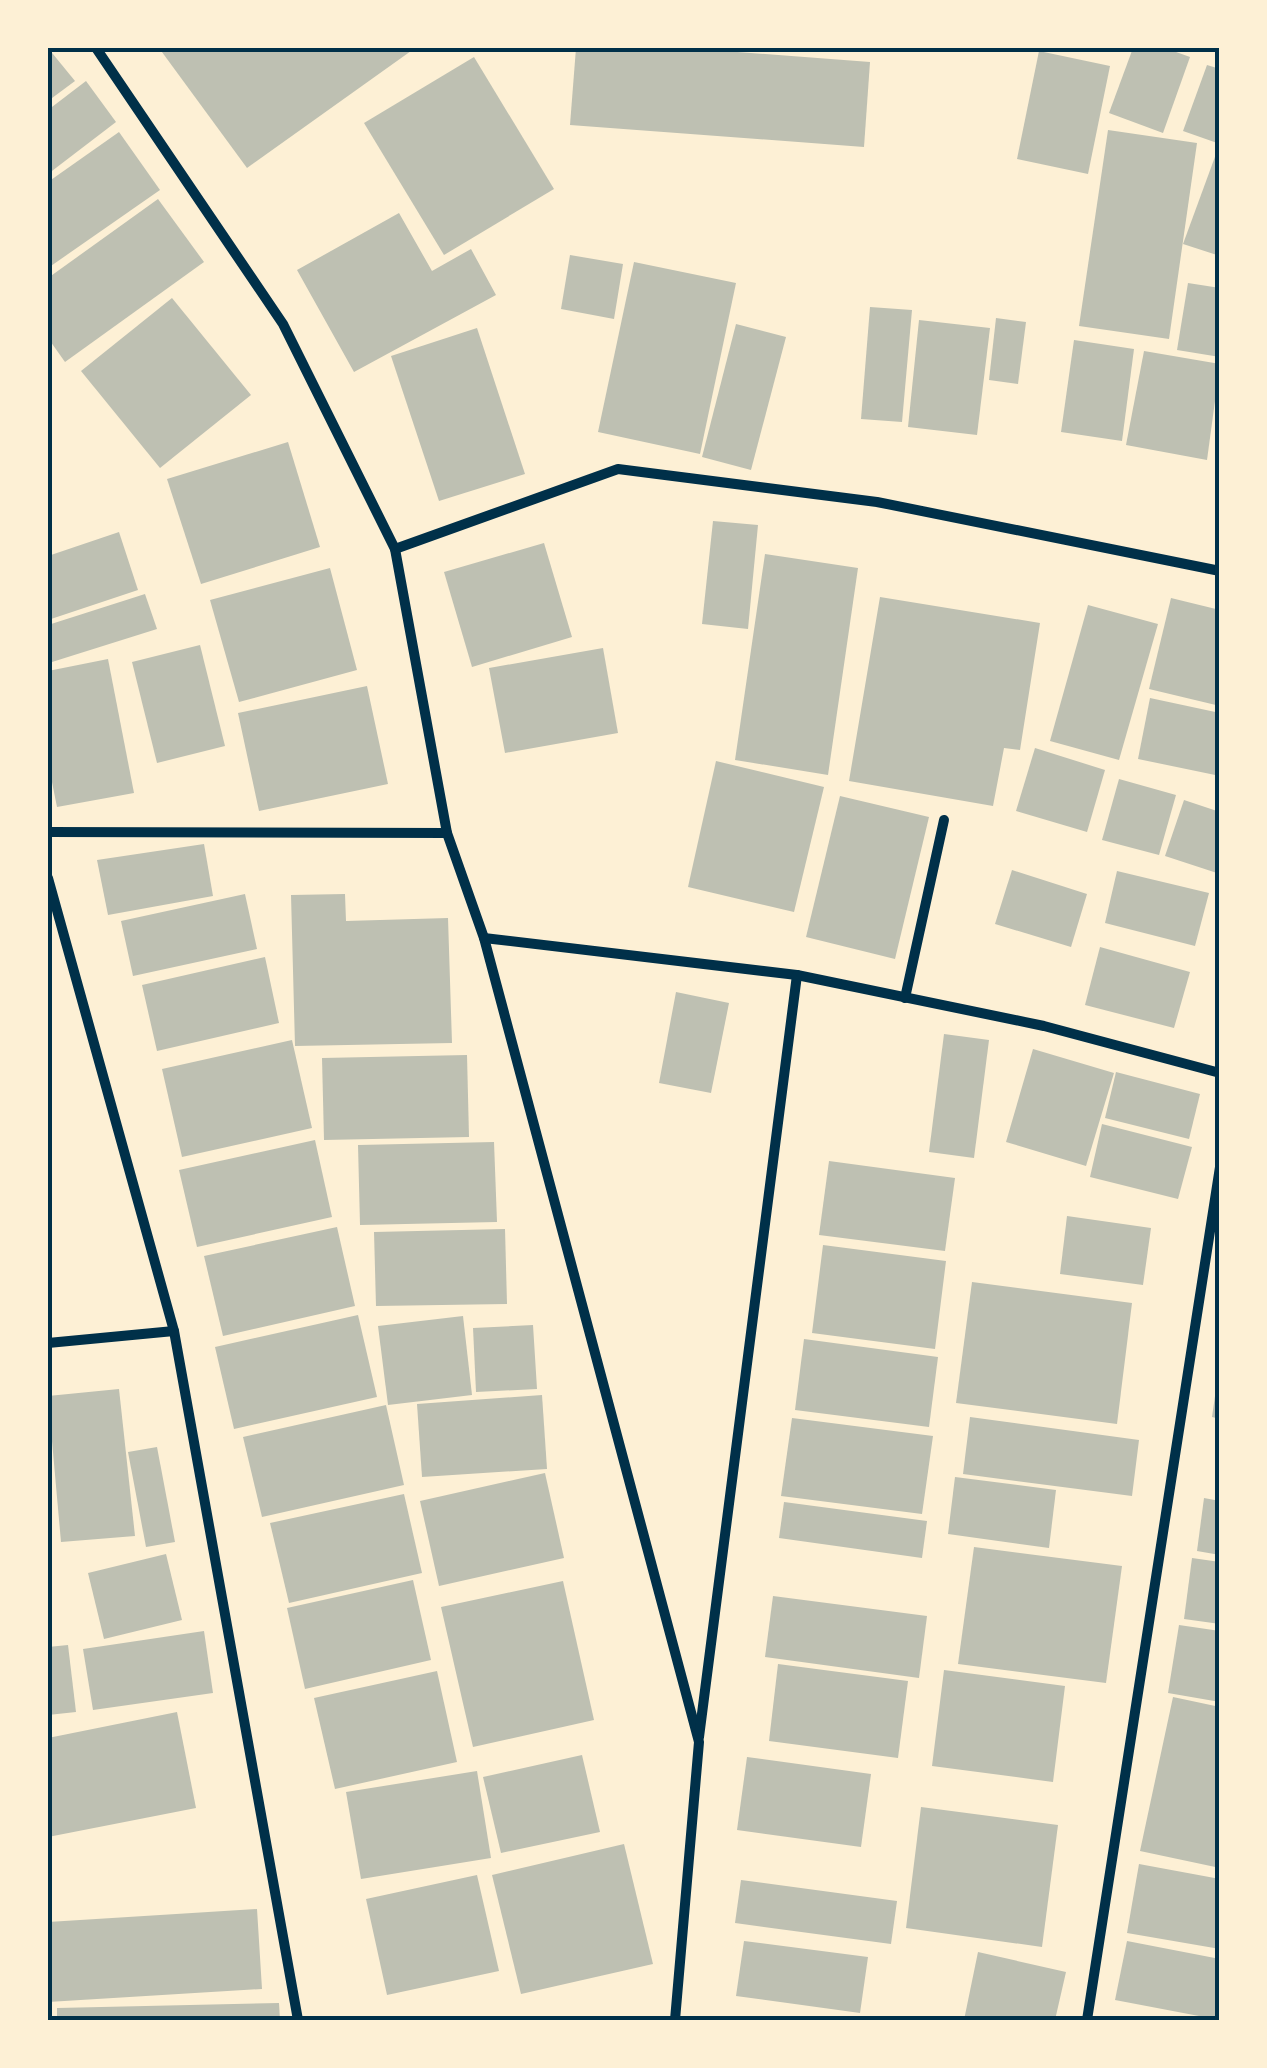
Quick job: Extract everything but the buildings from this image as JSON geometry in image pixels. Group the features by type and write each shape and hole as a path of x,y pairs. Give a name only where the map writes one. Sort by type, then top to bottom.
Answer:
{"street":[{"path":"96,48 283,324 394,549 447,833 484,938 698,1742"},
{"path":"394,549 618,469 877,502 1220,571"},
{"path":"905,998 944,820"},
{"path":"48,832 447,833"},
{"path":"48,878 174,1331 298,2020"},
{"path":"484,938 797,975 1044,1026 1220,1073"},
{"path":"675,2020 698,1742 797,975"},
{"path":"1087,2020 1220,1166"},
{"path":"48,1343 174,1331"}]}
